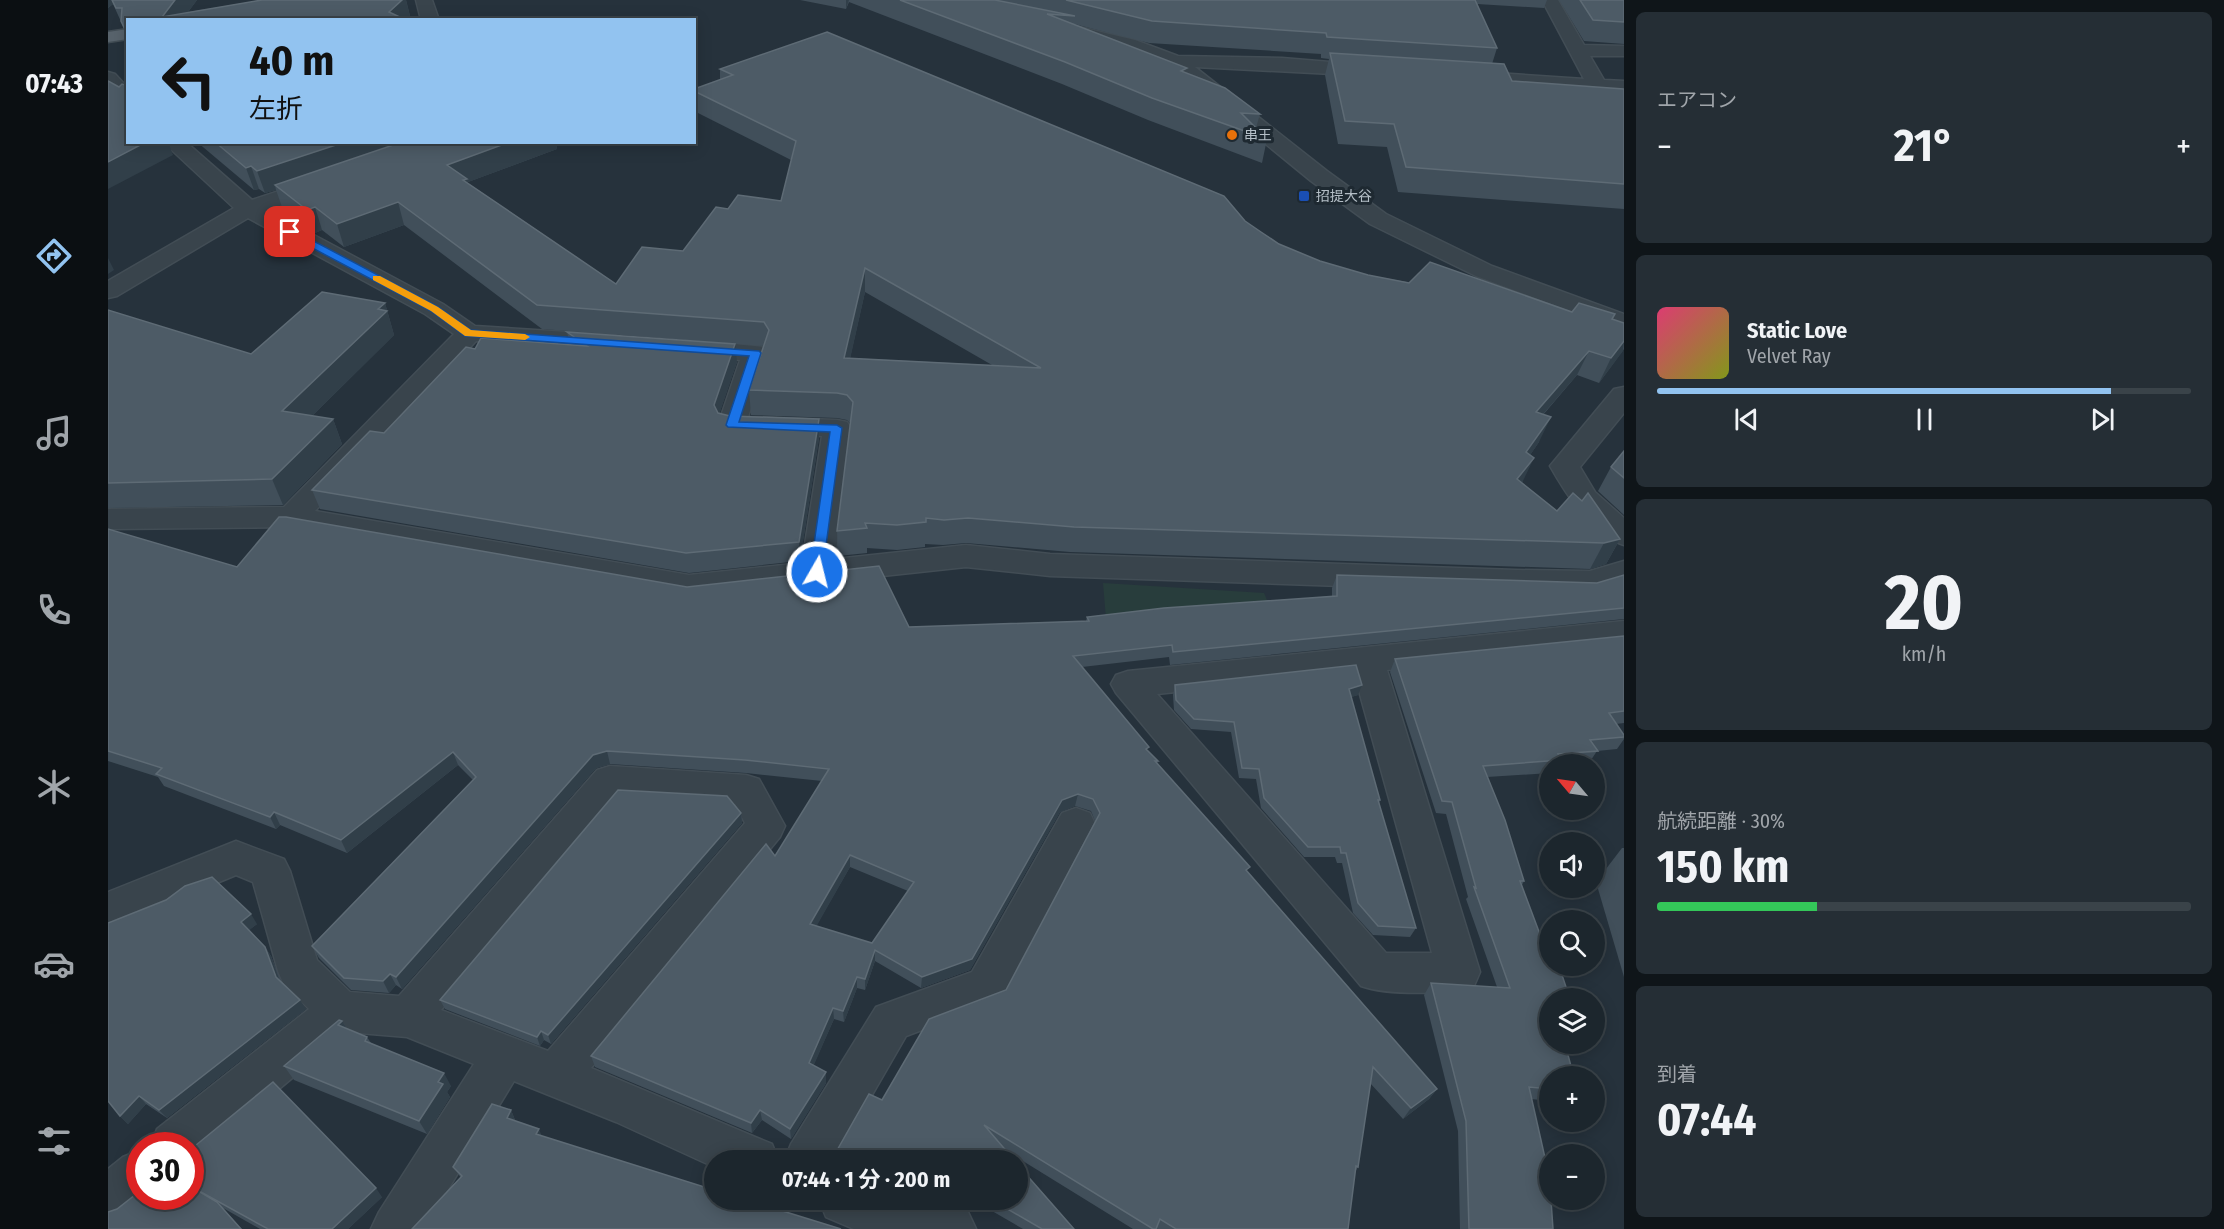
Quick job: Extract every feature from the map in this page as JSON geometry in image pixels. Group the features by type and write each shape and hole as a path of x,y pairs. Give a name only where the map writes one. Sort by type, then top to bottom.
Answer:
{"main road":[{"path":"108,37 126,34"}],"street":[{"path":"424,0 429,18"},
{"path":"1550,0 1598,86"},
{"path":"1054,26 1129,44 1176,61 1282,64 1384,71"},
{"path":"1578,50 1624,51"},
{"path":"1176,61 1319,176 1378,219 1484,271 1624,323"},
{"path":"1453,76 1624,87"},
{"path":"175,144 248,209 434,309 469,333 635,344"},
{"path":"108,291 248,209 348,176"},
{"path":"292,517 469,333"},
{"path":"671,347 755,353 732,425 837,428 817,572"},
{"path":"1624,395 1565,466 1583,498 1624,535"},
{"path":"108,519 292,517 689,586 966,556 1050,565 1516,581 1590,582 1624,572"},
{"path":"1367,659 1459,972 1376,972 1128,684 1367,659 1624,633"},
{"path":"408,1017 610,781 746,790 766,825 556,1076"},
{"path":"815,1150 891,1021 987,986 1076,824"},
{"path":"108,910 236,858 270,871 299,971 340,1011 408,1017 632,1106 730,1150"},
{"path":"191,1132 340,1011"},
{"path":"396,1229 505,1055"},
{"path":"108,1199 126,1185"},
{"path":"866,1210 951,1229"}],"green space":[{"path":"1103,583 1264,593 1270,607 1106,619"}],"building":[{"path":"112,0 175,0 162,17 262,0 402,0 389,12 402,18 126,18 126,32 121,21 122,8 116,8"},
{"path":"900,0 995,0 1075,16 1047,14 1187,68 1181,71 1225,88 1260,114 1241,113 1267,139 1152,98 1065,62"},
{"path":"1066,0 1475,0 1497,48 1327,37 1326,33 1152,21"},
{"path":"1580,0 1624,0 1624,22 1593,20"},
{"path":"827,32 1224,196 1245,221 1261,232 1279,244 1320,261 1368,275 1409,283 1430,262 1572,312 1579,303 1615,314 1612,319 1624,323 1624,341 1611,358 1589,351 1536,412 1551,417 1526,452 1534,458 1517,479 1557,511 1573,493 1582,501 1588,493 1620,539 1604,543 1074,527 968,518 944,520 926,518 926,522 897,525 865,523 867,528 837,531 853,402 847,395 837,393 749,390 769,330 764,322 537,305 398,202 337,224 315,207 307,210 275,185 396,144 505,144 447,165 467,179 463,180 616,284 642,247 683,251 716,207 728,209 738,195 781,201 796,141 696,92 696,88 733,75 720,69","holes":["865,268 1041,368 844,358"]},
{"path":"1330,53 1504,64 1512,81 1624,89 1624,184 1406,167 1394,124 1345,121"},
{"path":"108,81 119,87 122,84 126,85 126,144 142,144 108,162"},
{"path":"217,144 339,144 257,171 251,166 246,168"},
{"path":"322,292 385,303 378,309 387,311 282,411 333,419 272,479 108,483 108,310 251,354"},
{"path":"567,332 735,344 714,405 718,413 730,416 819,419 799,542 686,553 312,490 370,431 384,433 466,347 475,349 481,338 587,346"},
{"path":"1624,451 1624,478 1611,467"},
{"path":"279,517 687,587 879,566 909,627 1089,621 1087,617 1164,608 1337,596 1337,575 1597,583 1624,575 1624,608 1173,652 1172,645 1073,656 1149,747 1146,749 1158,761 1155,761 1250,867 1246,870 1437,1089 1411,1108 1373,1067 1348,1229 1176,1229 1160,1219 1156,1229 1153,1229 984,1125 1006,1150 837,1150 869,1094 882,1100 929,1019 1006,990 1100,813 1093,799 1078,794 1062,800 972,959 922,977 875,950 865,979 857,977 843,1011 833,1008 809,1063 826,1072 790,1129 760,1110 751,1123 591,1056 766,844 775,856 829,769 745,760 607,751 593,755 396,977 390,974 383,981 344,978 312,946 476,777 453,752 341,840 274,812 270,817 156,774 162,768 108,751 108,529 237,567","holes":["850,855 914,882 872,943 810,924"]},
{"path":"1624,636 1624,711 1609,713 1624,737 1590,740 1598,751 1539,754 1539,762 1483,766 1505,820 1524,881 1520,881 1539,932 1539,976 1562,976 1566,988 1539,988 1539,1054 1568,1054 1571,1066 1539,1066 1539,1088 1529,1087 1542,1144 1539,1144 1539,1210 1552,1210 1553,1229 1469,1229 1466,1121 1431,983 1510,988 1474,887 1476,888 1452,802 1442,801 1395,659"},
{"path":"1356,665 1362,685 1349,689 1380,800 1378,800 1416,928 1378,926 1358,903 1346,853 1341,853 1340,847 1308,847 1264,798 1259,769 1242,768 1234,722 1194,719 1176,700 1175,685"},
{"path":"618,790 727,796 741,813 548,1035 541,1031 537,1037 440,1000"},
{"path":"212,877 251,914 241,922 265,947 276,977 300,1000 159,1110 139,1096 120,1116 108,1101 108,923 166,900 185,886"},
{"path":"339,1020 342,1021 338,1025 367,1037 365,1041 444,1073 438,1082 443,1084 419,1121 284,1066"},
{"path":"273,1082 376,1188 332,1229 268,1229 204,1194 204,1139"},
{"path":"492,1104 511,1110 507,1118 539,1129 536,1134 704,1187 704,1210 779,1210 841,1229 412,1229 462,1176 453,1167"},
{"path":"1028,1177 1074,1229 1042,1229 1009,1210 1028,1210"},
{"path":"204,1194 217,1202 241,1229 108,1229 108,1212 126,1202 126,1210 204,1210"}],"slow traffic":[{"path":"377,278 434,309 469,333 525,337"}],"place":[{"name":"串王","path":"1232,135"},
{"name":"招提大谷","path":"1304,196"}],"route":[{"path":"290,232 434,309 469,333 755,353 732,425 837,428 817,572"}]}
